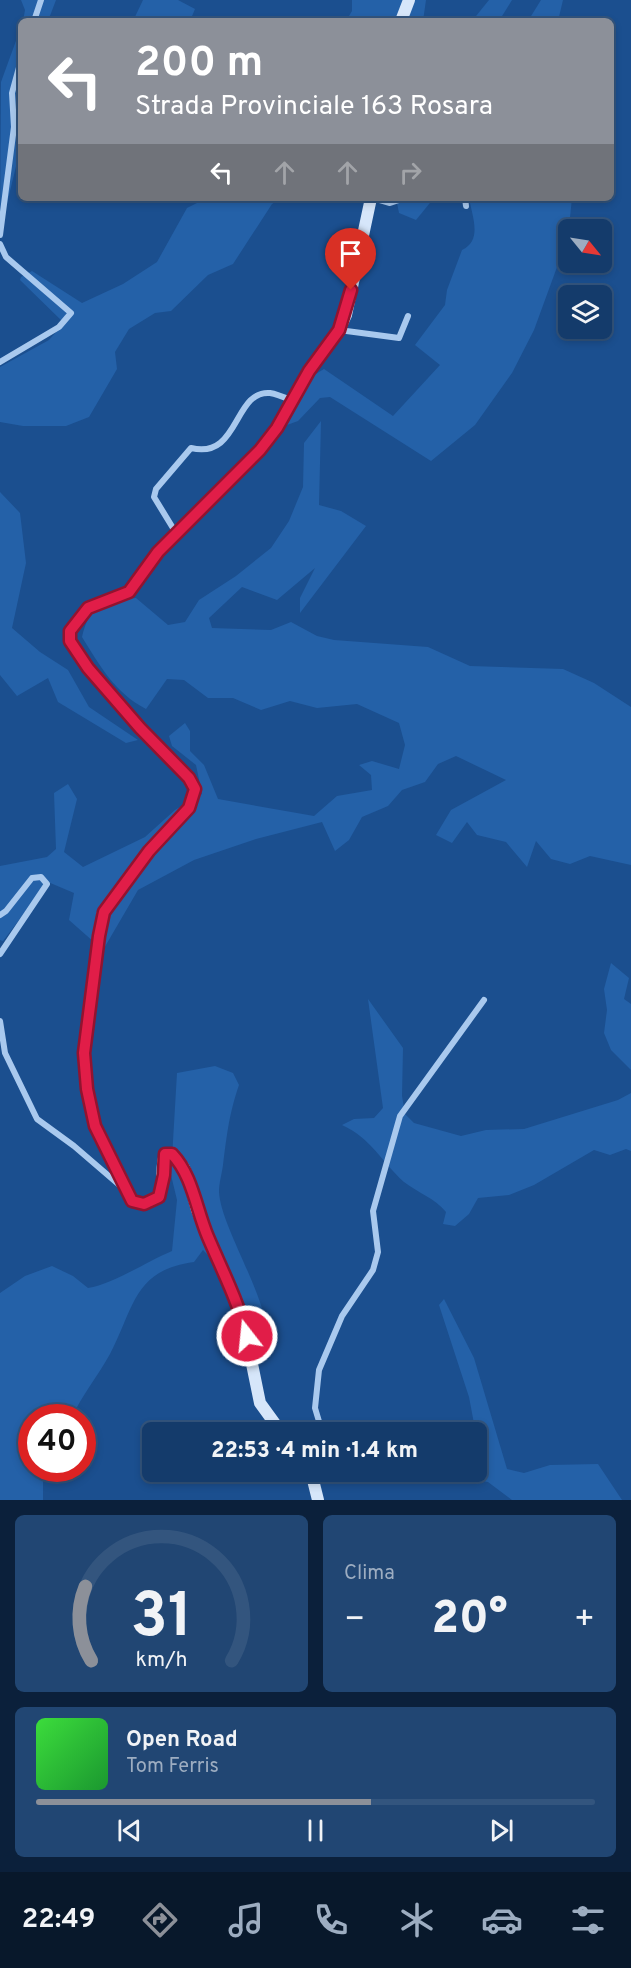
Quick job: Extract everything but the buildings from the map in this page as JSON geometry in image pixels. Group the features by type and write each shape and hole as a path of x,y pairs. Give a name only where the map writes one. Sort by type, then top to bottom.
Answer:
{"street":[{"path":"35,18 41,0"},
{"path":"402,18 409,0"},
{"path":"0,235 14,127 12,93 18,71"},
{"path":"274,1422 260,1403 242,1315 204,1228 184,1168 172,1154 165,1154 164,1175 159,1197 144,1204 132,1201 95,1126 87,1089 84,1053 104,912 149,851 189,808 195,789 189,778 140,728 88,668 70,641 70,631 88,608 129,592 158,552 260,450 293,401 309,371 339,330 346,315 371,201"},
{"path":"465,201 466,206"},
{"path":"0,244 6,257 71,313 59,327 0,362"},
{"path":"339,330 399,338 408,316"},
{"path":"176,534 154,497 156,489 191,448 204,451 217,447 252,398 268,393 293,401"},
{"path":"0,915 6,911 32,878 41,877 46,880 47,884 0,954"},
{"path":"319,1422 315,1408 319,1370 342,1316 373,1270 378,1252 373,1211 400,1116 484,1000"},
{"path":"0,1021 5,1053 37,1119 74,1146 127,1191"},
{"path":"314,1482 318,1500"}],"shaded area":[{"path":"21,0 56,0 49,18 24,18 25,10"},
{"path":"143,0 178,0 195,9 191,18 134,18"},
{"path":"352,0 426,0 423,18 348,18 352,11"},
{"path":"489,0 512,0 501,18 474,18"},
{"path":"541,0 563,0 559,18 530,18"},
{"path":"18,35 18,158 0,232 1,82"},
{"path":"201,201 276,201 272,204 233,264 208,275 171,311 155,313 129,329 115,352 117,369 89,417 66,426 23,426 0,422 0,367 49,340 64,323 20,280 21,277 32,271 82,303 123,284 157,262 187,208"},
{"path":"397,201 432,201 416,220 399,213"},
{"path":"470,201 572,201 570,219 558,219 558,264 534,330 512,373 475,425 431,461 330,397 320,398 298,421 287,425 314,375 324,369 393,416 440,365 415,345 445,305 447,290 462,250 472,240 474,227"},
{"path":"321,421 319,505 341,511 366,526 300,613 300,598 315,568 277,600 242,587 209,618 212,628 271,630 291,622 317,636 334,640 428,647 470,666 563,669 594,683 631,707 631,865 590,856 570,864 551,859 536,841 527,867 506,842 477,835 467,822 452,843 436,835 451,810 506,780 456,756 438,764 425,782 402,790 388,806 362,817 349,840 335,851 322,822 256,839 194,860 138,890 103,950 69,920 74,893 48,882 3,941 0,940 0,866 47,857 56,849 54,793 68,784 77,799 64,852 83,867 145,837 175,810 202,794 196,765 172,746 169,736 185,723 190,731 190,751 204,765 218,799 314,816 337,796 372,790 371,775 359,765 372,761 399,769 405,745 399,723 357,704 317,708 290,701 261,710 233,698 208,698 184,680 167,679 146,709 135,703 117,687 82,637 94,610 115,600 136,598 168,625 185,622 199,600 236,576 271,548 289,521 303,487 304,443"},
{"path":"0,492 20,513 26,563 12,628 40,652 68,670 89,707 138,740 126,743 58,702 48,678 17,696 0,675"},
{"path":"611,963 629,978 624,999 631,1004 631,1070 611,1050 604,1033 607,1010 604,989"},
{"path":"368,999 403,1048 402,1096 405,1114 414,1123 461,1136 486,1130 524,1129 618,1100 631,1093 631,1151 626,1149 610,1155 594,1150 534,1185 509,1195 478,1198 469,1214 455,1226 443,1224 446,1212 442,1207 404,1182 368,1143 342,1125 354,1119 374,1118 383,1108"},
{"path":"215,1066 233,1073 239,1085 229,1124 219,1192 222,1209 264,1315 267,1333 264,1347 257,1346 214,1261 203,1250 194,1262 174,1266 159,1273 138,1294 110,1354 78,1404 18,1404 18,1482 43,1482 43,1500 0,1500 0,1293 25,1276 52,1266 73,1276 88,1288 98,1286 172,1251 177,1200 171,1175 177,1073"},
{"path":"444,1299 474,1358 507,1469 524,1473 550,1465 598,1464 622,1500 512,1500 487,1482 487,1422 474,1422 469,1397 439,1305"}],"route":[{"path":"247,1336 235,1296 197,1210 184,1168 172,1154 165,1154 162,1166 163,1189 159,1197 144,1204 132,1201 95,1126 87,1089 84,1053 104,912 149,851 189,808 195,789 189,778 140,728 88,668 70,641 70,631 88,608 129,592 158,552 260,450 277,428 309,371 339,330 346,315 351,290"}]}
